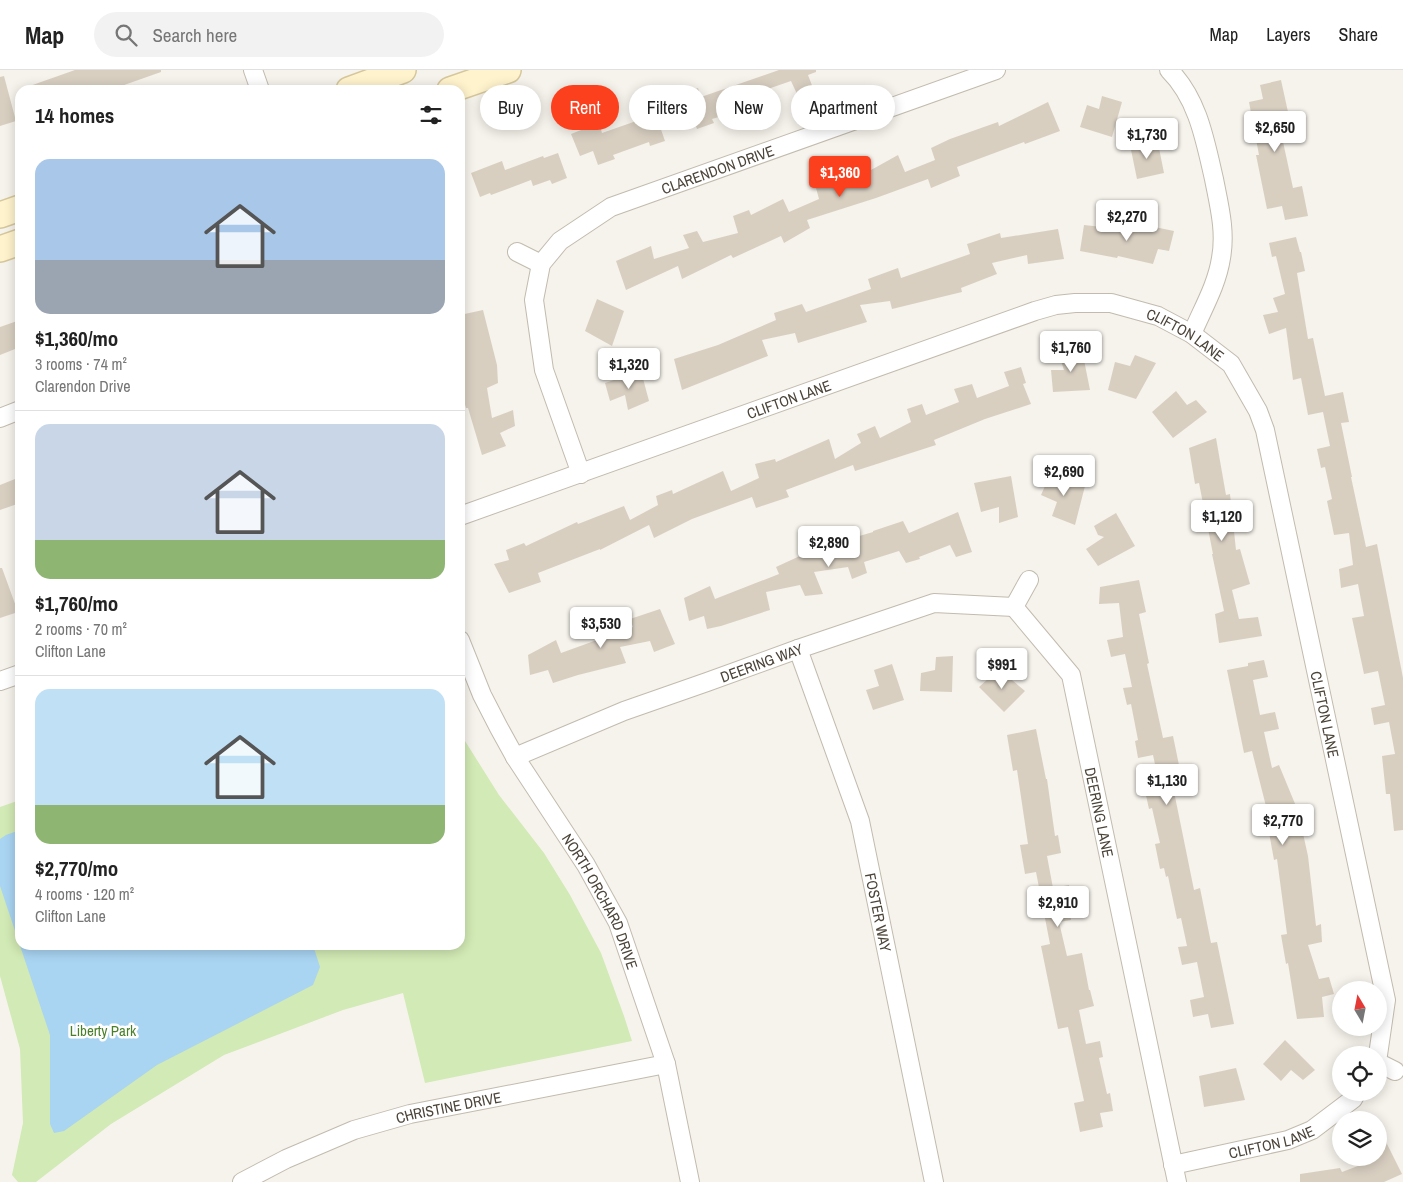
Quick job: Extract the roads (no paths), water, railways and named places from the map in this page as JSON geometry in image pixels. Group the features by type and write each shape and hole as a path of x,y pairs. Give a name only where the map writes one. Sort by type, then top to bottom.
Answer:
{"main road":[{"path":"362,85 403,70"},
{"path":"464,85 508,70"},
{"path":"0,215 15,210"},
{"path":"0,249 15,244"}],"street":[{"path":"253,70 258,85"},
{"name":"CLARENDON DRIVE","path":"581,474 544,370 534,300 541,264 560,241 611,207 996,70"},
{"path":"1169,70 1184,88 1202,127 1222,221 1221,259 1214,283 1192,334"},
{"path":"517,252 541,264"},
{"name":"CLIFTON LANE","path":"465,514 1035,311 1075,303 1111,303 1158,316 1192,334 1231,364 1258,411 1265,430 1386,1000 1379,1046"},
{"path":"0,418 15,412"},
{"path":"1014,607 1029,580"},
{"name":"DEERING WAY","path":"515,757 624,711 934,603 1014,607"},
{"name":"DEERING LANE","path":"1014,607 1071,675 1175,1174"},
{"name":"FOSTER WAY","path":"798,649 860,820 934,1182"},
{"name":"NORTH ORCHARD DRIVE","path":"465,652 482,695 515,757 586,865 618,923 666,1064 690,1182"},
{"path":"0,681 15,676"},
{"name":"CHRISTINE DRIVE","path":"242,1182 286,1159 354,1130 410,1114 666,1064"},
{"path":"1387,1067 1395,1071"},
{"name":"CLIFTON LANE","path":"1175,1174 1288,1140 1312,1130 1350,1101"}],"water":[{"path":"15,832 15,931 0,886 0,839"},
{"path":"21,950 315,950 320,967 313,985 157,1065 64,1131 54,1133 50,1124 50,1035"}],"park label":[{"name":"Liberty Park","path":"103,1030"}]}
